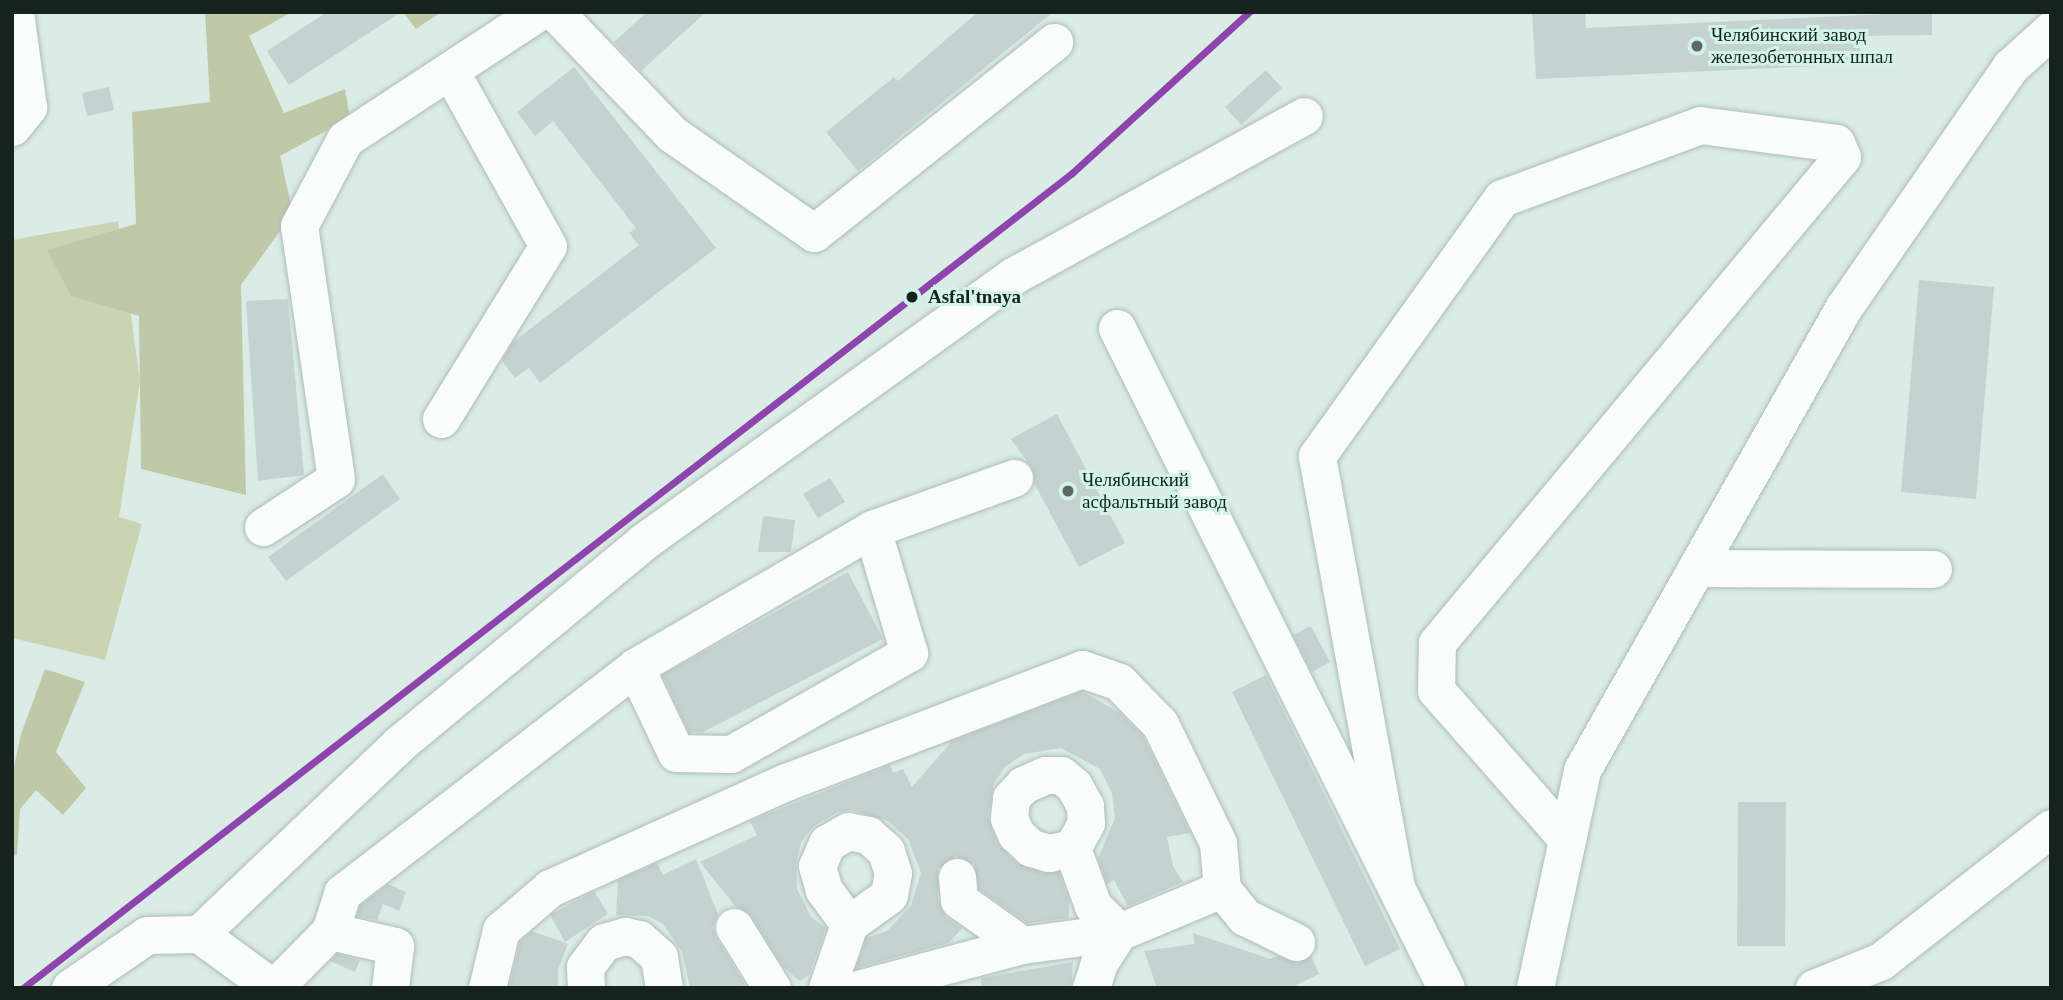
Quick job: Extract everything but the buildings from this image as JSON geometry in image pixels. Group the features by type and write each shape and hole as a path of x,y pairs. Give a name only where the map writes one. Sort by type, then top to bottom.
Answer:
{"street":[{"path":"12,127 28,107 15,12"},
{"path":"264,527 336,479 299,226 345,139 538,12"},
{"path":"555,12 672,134 814,233 1054,42"},
{"path":"1535,988 1581,770 1844,307 2011,66 2051,30"},
{"path":"441,419 548,246 450,71"},
{"path":"199,934 399,744 642,542 1013,276 1304,116"},
{"path":"1396,887 1317,456 1502,198 1700,125 1836,143 1842,158 1437,643 1436,690 1567,839"},
{"path":"1117,328 1446,988"},
{"path":"70,988 147,934 199,934 273,988 330,930 342,893 635,667 872,529 1014,478"},
{"path":"635,667 676,753 731,754 909,653 872,529"},
{"path":"1696,568 1933,569"},
{"path":"487,988 501,930 550,888 786,782 1082,669 1119,682 1160,724 1218,843 1222,889 1245,917 1296,942"},
{"path":"1814,988 1881,961 2051,828"},
{"path":"1072,848 1093,906 1119,932"},
{"path":"957,877 959,900 1022,945"},
{"path":"861,988 1022,945 1119,932 1222,889"},
{"path":"827,988 849,924"},
{"path":"734,927 772,988"},
{"path":"330,930 395,946 390,988"},
{"path":"1100,979 1119,932"},
{"path":"586,988 585,967 604,942 625,936 639,939 659,957 664,988"}],"green space":[{"path":"205,12 292,12 249,36 284,113 345,89 350,118 280,156 293,213 241,285 246,495 141,469 139,316 71,296 47,250 136,224 132,112 210,102"},
{"path":"403,12 441,12 416,29"},
{"path":"118,221 140,381 119,517 142,524 105,660 12,638 12,240"},
{"path":"45,669 85,682 56,752 86,788 63,815 36,790 20,809 17,855 12,856 12,776 21,734"}],"transit line":[{"path":"23,988 1072,173 1249,12"}],"place":[{"name":"Челябинский завод железобетонных шпал","path":"1697,46"},
{"name":"Asfal'tnaya","path":"912,297"},
{"name":"Челябинский асфальтный завод","path":"1068,491"}]}
